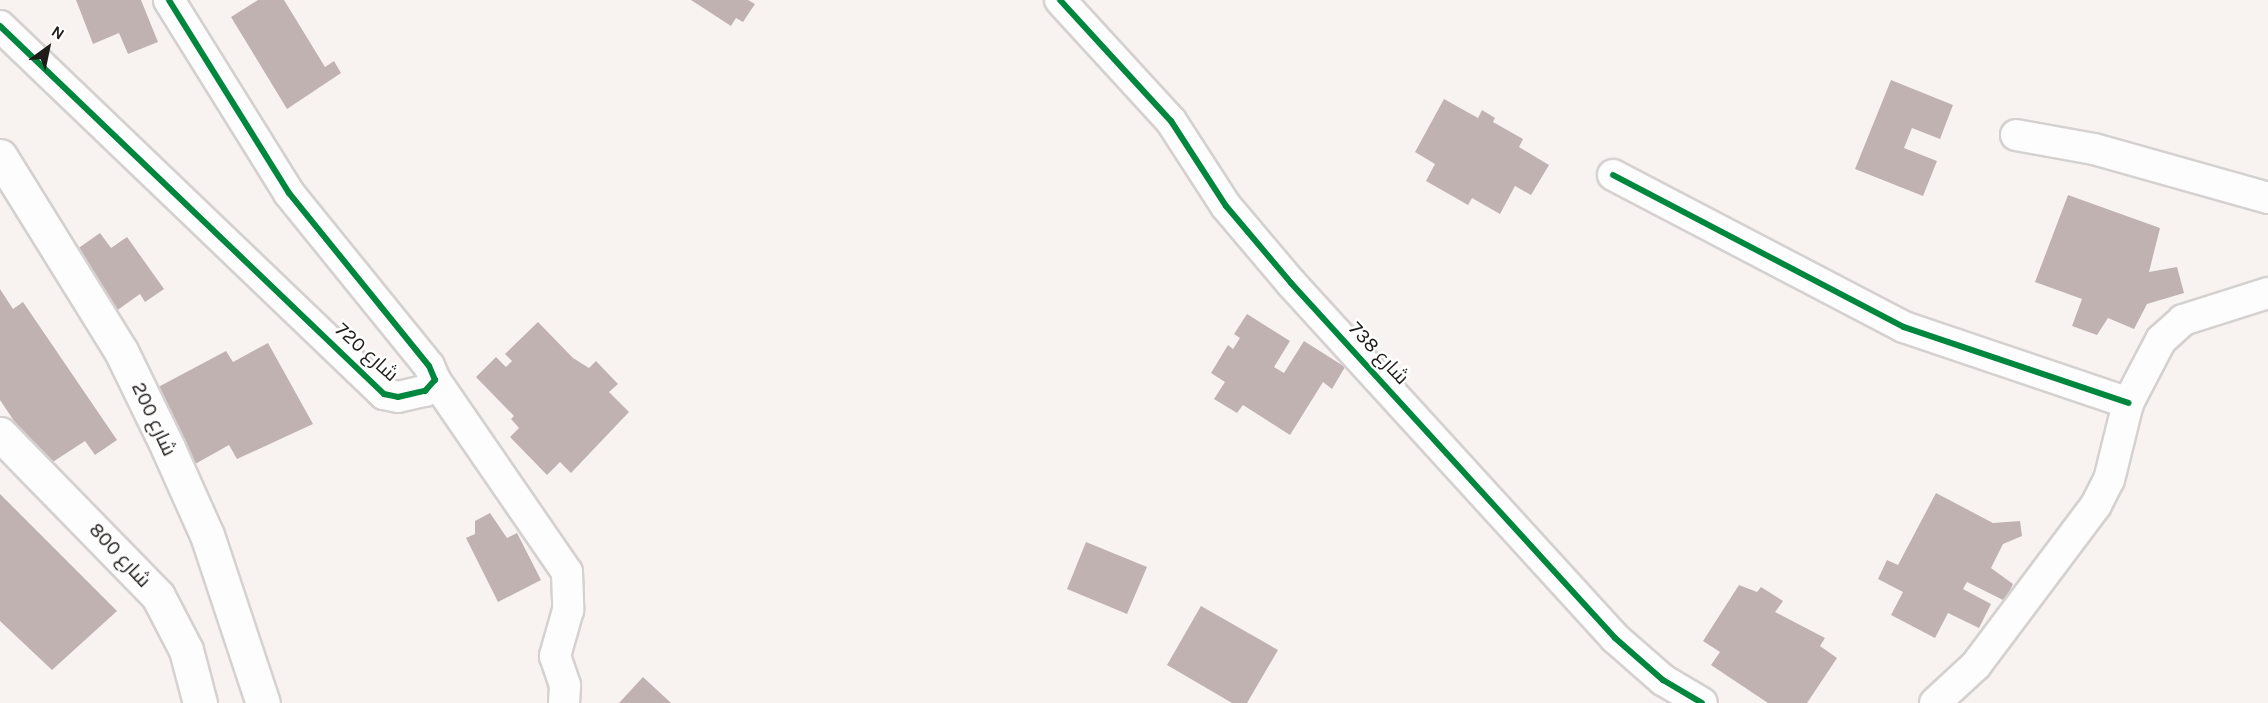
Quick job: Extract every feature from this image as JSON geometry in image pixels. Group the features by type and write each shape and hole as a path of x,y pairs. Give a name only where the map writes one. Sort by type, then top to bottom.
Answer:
{"main road":[{"name":"شارع 200","path":"0,156 121,351 168,448 211,546 263,703"},
{"name":"شارع 800","path":"0,434 158,596 186,650 200,703"}],"street":[{"name":"شارع 720","path":"0,27 384,394 410,396 435,380 420,353 289,193 169,0"},
{"name":"شارع 738","path":"1060,0 1171,121 1226,206 1291,283 1615,638 1663,680 1702,703"},
{"path":"2016,135 2094,149 2268,198"},
{"path":"1613,175 1904,327 2128,403"},
{"path":"1945,700 2096,505 2109,480 2128,403 2148,359 2172,329 2200,314 2268,293"},
{"path":"435,380 567,572 568,610 555,656 565,685 564,703"}],"building":[{"path":"76,0 141,0 158,42 128,54 119,33 93,44"},
{"path":"258,0 284,0 325,67 334,61 341,73 287,109 231,17"},
{"path":"691,0 748,0 755,4 743,22 736,18 731,26"},
{"path":"1891,80 1953,105 1940,139 1912,128 1904,148 1937,161 1923,196 1855,169"},
{"path":"1444,99 1478,118 1482,110 1495,118 1493,122 1523,139 1519,147 1549,165 1531,195 1515,186 1500,214 1472,198 1468,205 1426,181 1435,164 1415,152"},
{"path":"2068,195 2160,228 2149,272 2177,267 2184,293 2147,304 2134,329 2108,318 2097,335 2072,326 2082,299 2035,282"},
{"path":"100,233 111,248 127,237 164,289 145,302 140,294 105,319 73,252"},
{"path":"0,289 13,309 23,302 117,440 95,455 85,441 45,467 0,400"},
{"path":"1247,314 1290,341 1274,367 1284,373 1304,341 1345,367 1332,389 1323,382 1290,435 1243,405 1237,413 1214,399 1225,382 1211,373 1228,345 1233,349 1240,338 1234,334"},
{"path":"538,322 573,358 589,368 596,361 618,384 609,392 629,412 571,473 560,462 547,475 510,437 519,428 511,419 514,416 476,377 496,357 506,367 512,361 505,354"},
{"path":"268,343 313,424 237,459 229,445 188,468 147,393 226,351 233,362"},
{"path":"1936,493 1993,523 2020,521 2022,536 2003,544 1991,568 2013,584 2005,601 1967,582 1963,589 1991,604 1979,628 1948,613 1935,638 1891,615 1903,592 1878,579 1887,560 1898,565"},
{"path":"0,494 117,611 52,670 0,621"},
{"path":"490,513 507,538 517,533 541,580 498,602 466,538 475,534 475,521"},
{"path":"1086,542 1147,567 1127,614 1067,589"},
{"path":"1739,585 1757,592 1761,587 1783,601 1775,612 1825,638 1820,646 1837,658 1807,703 1768,703 1711,665 1720,652 1703,641"},
{"path":"1201,606 1278,650 1247,703 1232,703 1167,665"},
{"path":"643,677 671,703 619,703"}],"cycle path":[{"path":"0,26 384,394 398,397 425,391 435,380 429,366 289,193 169,0"},
{"path":"1060,0 1171,121 1226,206 1291,283 1615,638 1663,680 1702,703"},
{"path":"1613,175 1904,327 2128,403"}]}
